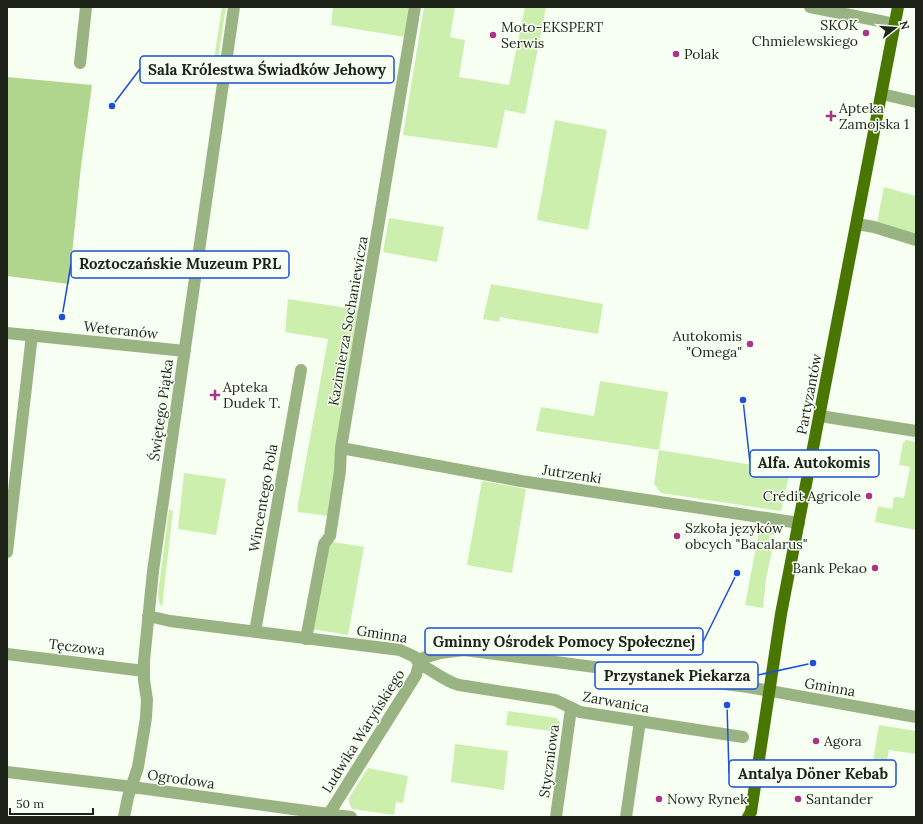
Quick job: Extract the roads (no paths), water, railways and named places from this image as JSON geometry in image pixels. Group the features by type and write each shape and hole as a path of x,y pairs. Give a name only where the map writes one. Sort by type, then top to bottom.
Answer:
{"main road":[{"name":"Partyzantów","path":"751,815 781,614 898,7"}],"street":[{"path":"80,63 86,7"},
{"name":"Świętego Piątka","path":"124,817 126,803 138,767 147,705 144,652 154,564 234,7"},
{"name":"Kazimierza Sochaniewicza","path":"306,639 324,544 330,536 342,448 415,7"},
{"path":"810,7 895,24"},
{"path":"882,94 916,102"},
{"path":"857,224 874,227 916,240"},
{"name":"Weteranów","path":"7,332 185,352"},
{"path":"7,552 32,336"},
{"name":"Wincentego Pola","path":"256,632 301,370"},
{"path":"820,416 916,431"},
{"name":"Jutrzenki","path":"342,448 521,481 799,523"},
{"name":"Gminna","path":"148,616 170,621 400,650 412,655 418,662 433,654 464,650 646,673 769,691 916,717"},
{"name":"Tęczowa","path":"7,654 144,671"},
{"name":"Zarwanica","path":"418,662 449,682 475,688 555,700 580,712 743,737"},
{"name":"Ludwika Waryńskiego","path":"328,815 411,684 418,671 418,662"},
{"name":"Styczniowa","path":"556,817 571,709"},
{"path":"626,817 640,721"},
{"name":"Ogrodowa","path":"7,772 132,787 351,817"}],"place":[{"name":"SKOK Chmielewskiego","path":"866,33"},
{"name":"Moto-EKSPERT Serwis","path":"493,35"},
{"name":"Polak","path":"676,54"},
{"name":"Sala Królestwa Świadków Jehowy","path":"112,106"},
{"name":"Apteka Zamojska 1","path":"831,116"},
{"name":"Roztoczańskie Muzeum PRL","path":"62,317"},
{"name":"Autokomis \"Omega\"","path":"750,344"},
{"name":"Apteka Dudek T.","path":"215,395"},
{"name":"Alfa. Autokomis","path":"743,400"},
{"name":"Crédit Agricole","path":"869,496"},
{"name":"Szkoła języków obcych \"Bacalarus\"","path":"677,536"},
{"name":"Bank Pekao","path":"875,568"},
{"name":"Gminny Ośrodek Pomocy Społecznej","path":"737,573"},
{"name":"Przystanek Piekarza","path":"813,663"},
{"name":"Antalya Döner Kebab","path":"727,705"},
{"name":"Agora","path":"816,741"},
{"name":"Nowy Rynek","path":"659,799"},
{"name":"Santander","path":"798,799"}]}
